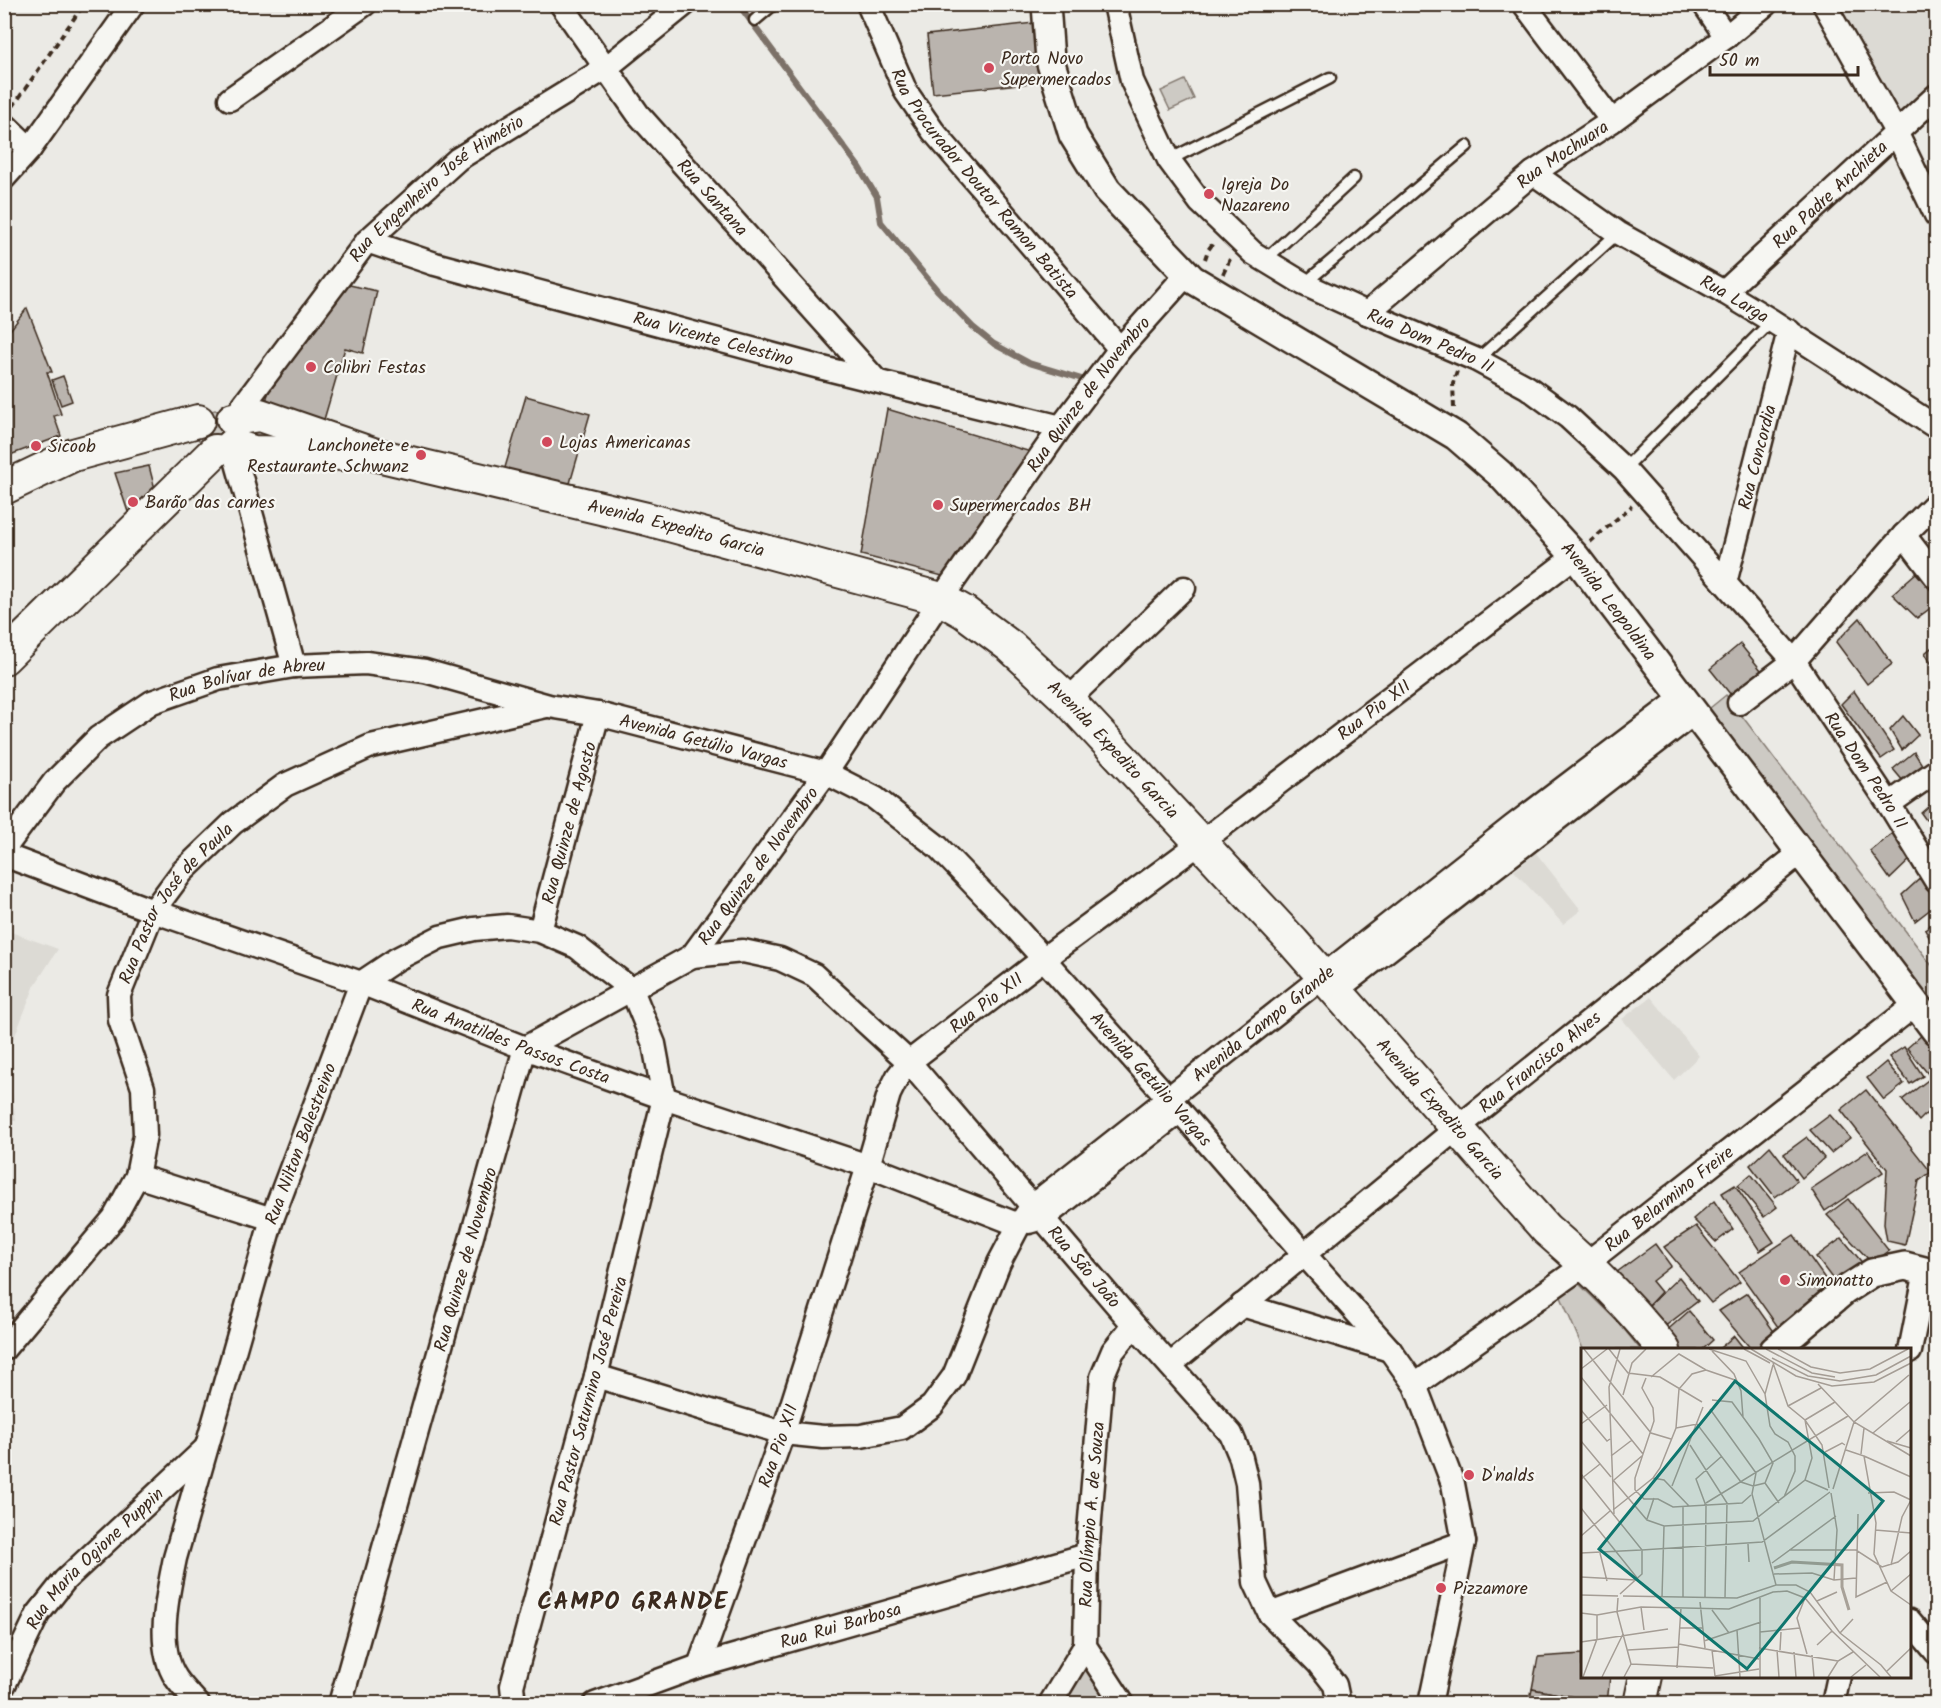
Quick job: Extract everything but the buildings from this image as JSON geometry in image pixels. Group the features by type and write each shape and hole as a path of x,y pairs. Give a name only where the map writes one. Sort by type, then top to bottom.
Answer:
{"main road":[{"path":"4,488 73,455 198,421 196,430 198,440 205,447 226,438"},
{"path":"4,658 226,438"},
{"name":"Avenida Expedito Garcia","path":"226,438 253,452 373,454 646,519 941,599 964,612 1011,647 1068,700 1329,984 1546,1229 1587,1263 1634,1313 1662,1348"},
{"path":"1640,1704 1646,1678"}],"street":[{"path":"4,178 30,149 133,4"},
{"path":"230,99 365,4"},
{"name":"Rua Santana","path":"561,4 638,114 876,380"},
{"name":"Rua Engenheiro José Himério","path":"226,438 367,241 458,159 606,68 685,4"},
{"name":"Rua Procurador Doutor Ramon Batista","path":"868,4 906,92 933,130 1120,349"},
{"name":"Avenida Leopoldina","path":"1047,4 1050,60 1073,135 1107,190 1196,281 1456,436 1500,474 1575,556 1936,1031"},
{"name":"Rua Dom Pedro II","path":"1115,4 1132,81 1169,160 1200,202 1253,253 1305,284 1470,357 1527,387 1568,417 1624,469 1794,661 1936,881"},
{"path":"1524,4 1612,121"},
{"path":"1704,4 1726,38"},
{"name":"Rua Mochuara","path":"1367,313 1533,173 1612,121 1726,38 1766,4"},
{"path":"1824,4 1896,132 1936,215"},
{"name":"Rua Padre Anchieta","path":"1724,292 1936,96"},
{"path":"4,124 30,149"},
{"name":"Rua Larga","path":"1533,173 1618,233 1781,326 1936,427"},
{"name":"Rua Vicente Celestino","path":"367,241 435,264 819,367 1061,427"},
{"name":"Rua Quinze de Novembro","path":"340,1704 525,1048 692,956 826,773 941,599 1061,427 1120,349 1196,281"},
{"name":"Rua Concordia","path":"1725,583 1781,326"},
{"path":"226,438 294,666"},
{"path":"1739,703 1794,661 1904,534 1936,503"},
{"path":"1904,534 1936,577"},
{"name":"Rua Pio XII","path":"699,1666 783,1433 889,1094 898,1076 909,1062 1575,556"},
{"path":"1068,700 1184,588"},
{"name":"Rua Bolívar de Abreu","path":"4,849 54,782 98,738 152,702 218,679 294,666 366,663 424,671 549,706"},
{"name":"Avenida Campo Grande","path":"1019,1225 1688,705"},
{"name":"Avenida Getúlio Vargas","path":"549,706 598,714 826,773 875,798 938,847 1174,1104 1390,1350 1414,1385 1453,1484 1464,1542 1430,1704"},
{"name":"Rua Pastor José de Paula","path":"4,1349 114,1218 137,1176 145,1135 143,1088 120,1020 120,995 153,911 182,872 233,823 285,785 371,746 549,706"},
{"name":"Rua Quinze de Agosto","path":"540,931 598,714"},
{"path":"1888,804 1936,771"},
{"name":"Rua Francisco Alves","path":"1170,1365 1456,1129 1800,853"},
{"name":"Rua Anatildes Passos Costa","path":"4,855 153,911 361,983 525,1048 664,1098 868,1166 1019,1225"},
{"path":"361,983 397,959 440,937 474,929 507,926 540,931 577,947 632,990 654,1044 664,1098"},
{"name":"Rua São João","path":"692,956 743,951 780,958 814,975 909,1062 1134,1325 1231,1434 1241,1458 1246,1483 1255,1582 1270,1614 1318,1663 1335,1685 1339,1704"},
{"name":"Rua Nilton Balestreino","path":"198,1704 175,1677 166,1651 165,1616 175,1558 272,1218 361,983"},
{"name":"Rua Belarmino Freire","path":"1414,1385 1587,1263 1916,1004"},
{"name":"Rua Pastor Saturnino José Pereira","path":"514,1704 512,1686 596,1376 664,1098"},
{"path":"137,1176 272,1218"},
{"path":"596,1376 783,1433 823,1437 861,1436 902,1428 932,1406 954,1376 999,1263 1019,1225"},
{"path":"1776,1348 1844,1291 1872,1273 1905,1266 1931,1273 1911,1348"},
{"path":"1242,1305 1390,1350"},
{"name":"Rua Olímpio A. de Souza","path":"1085,1646 1087,1555 1102,1377 1113,1351 1134,1325"},
{"name":"Rua Maria Ogione Puppin","path":"4,1685 38,1614 65,1580 206,1448"},
{"path":"1270,1614 1464,1542"},
{"name":"Rua Rui Barbosa","path":"595,1704 699,1666 1087,1555"},
{"path":"1911,1622 1936,1652"},
{"path":"1050,1704 1085,1646 1123,1704"},
{"path":"1833,1704 1839,1678"}],"lane":[{"path":"755,20 774,4"},
{"path":"1169,160 1330,78"},
{"path":"1305,284 1467,146"},
{"path":"1265,260 1354,178"},
{"path":"1470,357 1618,233"},
{"path":"1624,469 1781,326"}],"path":[{"path":"4,97 14,105 84,4"},
{"path":"1236,236 1229,264 1196,281 1208,250 1217,239 1236,236"},
{"path":"1456,436 1453,383 1470,357"},
{"path":"1575,556 1646,494"}],"shaded area":[{"path":"1833,5 1923,5 1936,17 1936,78 1896,121"},
{"path":"1185,80 1194,99 1170,110 1161,91"},
{"path":"215,410 226,413 236,434 201,444 196,434 208,412"},
{"path":"1726,695 1936,971 1936,1011 1705,712"},
{"path":"1536,853 1581,910 1563,924 1514,871"},
{"path":"5,930 58,949 35,985 12,1043 10,1081 16,1121 5,1121"},
{"path":"1651,997 1699,1056 1674,1080 1622,1019"},
{"path":"1573,1278 1619,1323 1639,1348 1583,1348 1558,1290"},
{"path":"1085,1646 1123,1704 1050,1704"}],"waterway":[{"path":"738,4 859,167 877,197 881,222 938,291 973,327 994,344 1029,363 1085,380"}],"place":[{"name":"Porto Novo Supermercados","path":"989,68"},
{"name":"Igreja Do Nazareno","path":"1209,194"},
{"name":"Colibri Festas","path":"311,367"},
{"name":"Lojas Americanas","path":"547,442"},
{"name":"Sicoob","path":"36,446"},
{"name":"Lanchonete e Restaurante Schwanz","path":"421,455"},
{"name":"Barão das carnes","path":"133,502"},
{"name":"Supermercados BH","path":"938,505"},
{"name":"Simonatto","path":"1785,1280"},
{"name":"D'nalds","path":"1469,1475"},
{"name":"Pizzamore","path":"1441,1588"}],"district":[{"name":"CAMPO GRANDE","path":"633,1601"}]}
